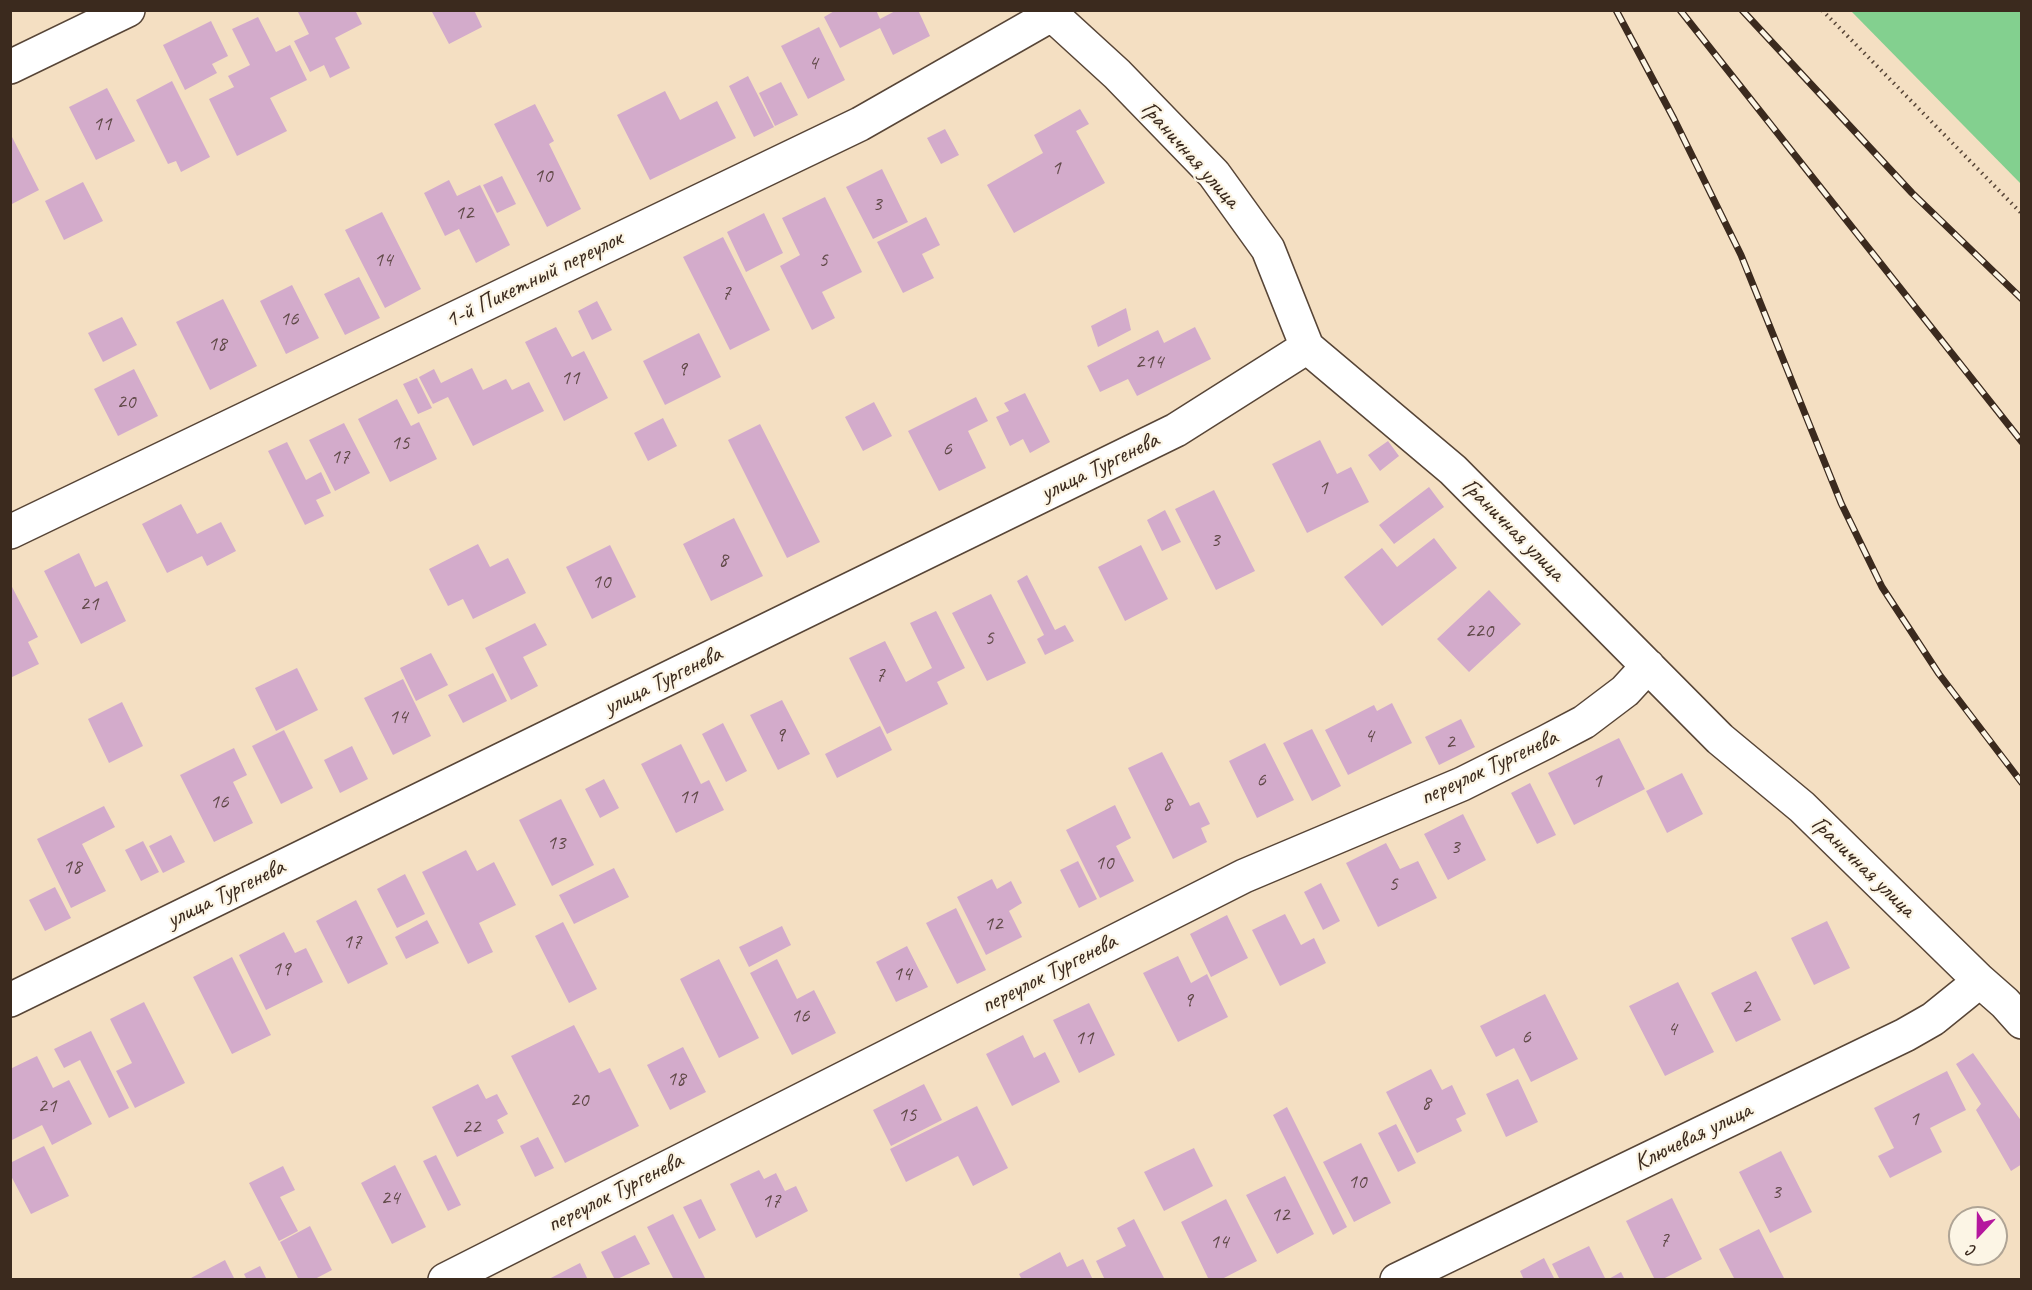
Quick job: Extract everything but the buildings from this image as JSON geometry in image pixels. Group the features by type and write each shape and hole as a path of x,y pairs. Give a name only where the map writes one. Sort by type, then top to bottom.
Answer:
{"street":[{"path":"10,67 128,10"},
{"name":"Граничная улица","path":"1049,13 1117,74 1214,174 1268,249 1307,347 1453,470 1720,739 1802,807 2022,1022"},
{"name":"1-й Пикетный переулок","path":"10,532 860,124 1049,13"},
{"name":"улица Тургенева","path":"10,1000 1176,430 1307,347"},
{"name":"переулок Тургенева","path":"445,1280 1244,876 1462,784 1546,742 1584,722 1626,691 1648,666"},
{"name":"Ключевая улица","path":"1397,1280 1905,1035 1933,1019 1980,981"}],"path":[{"path":"1821,10 2022,214"}],"green space":[{"path":"1851,11 2021,11 2021,184"}],"railway":[{"path":"1616,10 1674,119 1741,255 1841,503 1882,587 1939,674 2022,783"},
{"path":"1680,10 2022,442"},
{"path":"1742,10 1912,193 2022,299"}]}
